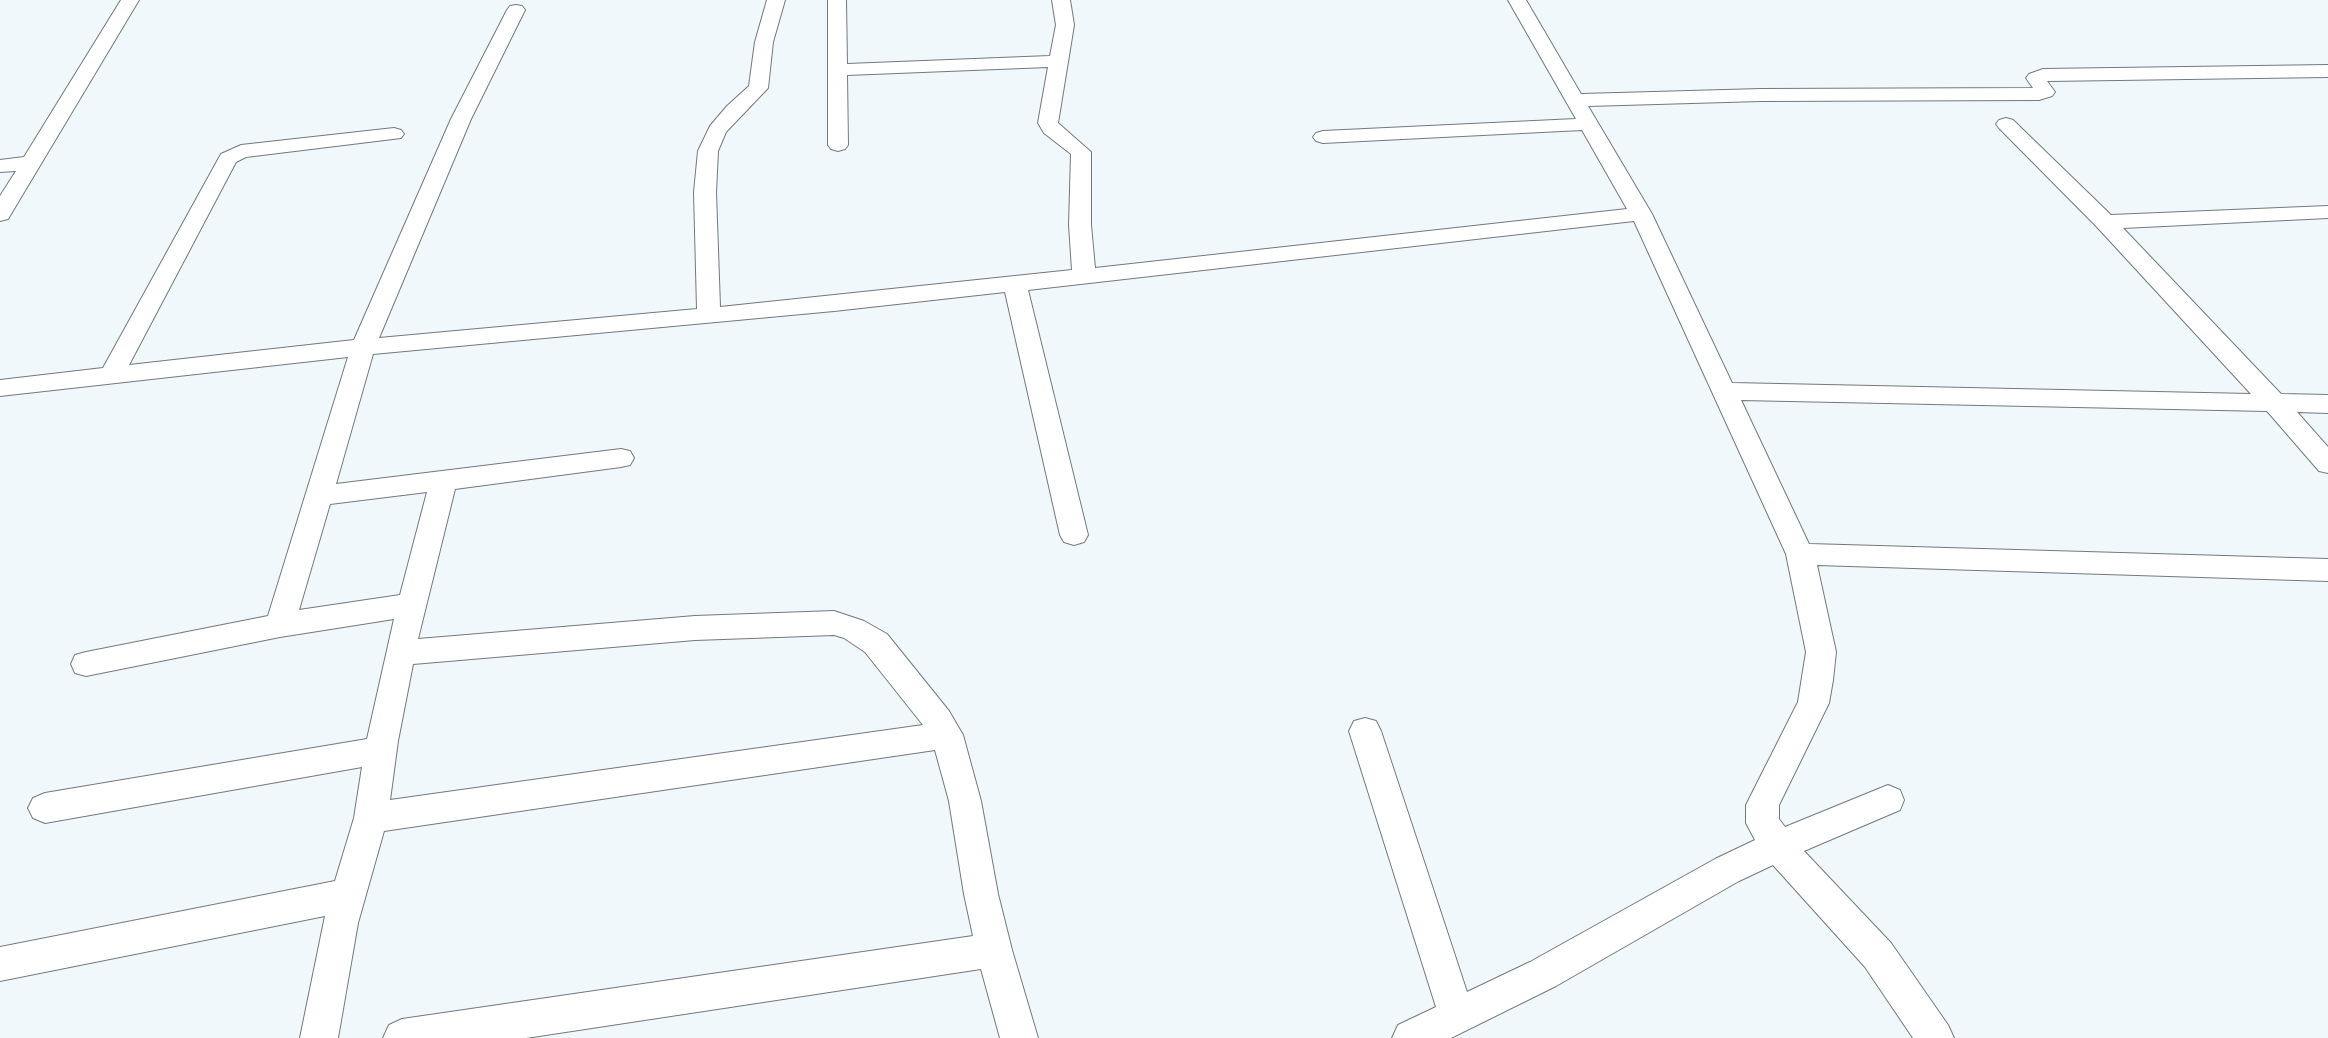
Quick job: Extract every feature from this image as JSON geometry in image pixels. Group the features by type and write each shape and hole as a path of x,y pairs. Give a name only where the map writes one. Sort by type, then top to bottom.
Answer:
{"street":[{"path":"0,214 130,0"},
{"path":"709,315 705,192 708,151 717,130 734,110 758,88 764,42 776,0"},
{"path":"837,0 838,145"},
{"path":"1060,0 1064,9 1065,25 1048,123 1051,129 1081,152 1080,225 1084,276"},
{"path":"1518,0 1641,214 1800,554 1821,652 1818,680 1813,703 1762,805 1763,823 1778,846 1878,955 1935,1038"},
{"path":"280,625 363,347 460,119 516,10"},
{"path":"837,70 1059,61"},
{"path":"1576,100 1760,95 2039,94 2045,92 2036,78 2043,75 2328,71"},
{"path":"1323,138 1590,124"},
{"path":"2006,124 2105,222 2275,404 2328,464"},
{"path":"112,376 228,158 241,151 394,134"},
{"path":"0,166 30,164"},
{"path":"2105,222 2328,212"},
{"path":"0,388 363,347 1015,284 1641,214"},
{"path":"1015,284 1074,535"},
{"path":"1724,392 2328,404"},
{"path":"318,496 622,458"},
{"path":"319,1038 340,923 372,818 381,750 400,653 443,480"},
{"path":"1800,554 2328,570"},
{"path":"86,664 280,625 413,604"},
{"path":"400,653 695,628 834,623 854,629 876,643 938,720 947,735 964,801 981,894 994,950 1019,1038"},
{"path":"1365,730 1457,1016"},
{"path":"372,818 947,735"},
{"path":"45,808 381,750"},
{"path":"1411,1038 1543,974 1727,870 1778,846 1888,800"},
{"path":"0,964 348,895"},
{"path":"402,1038 994,950"}]}
